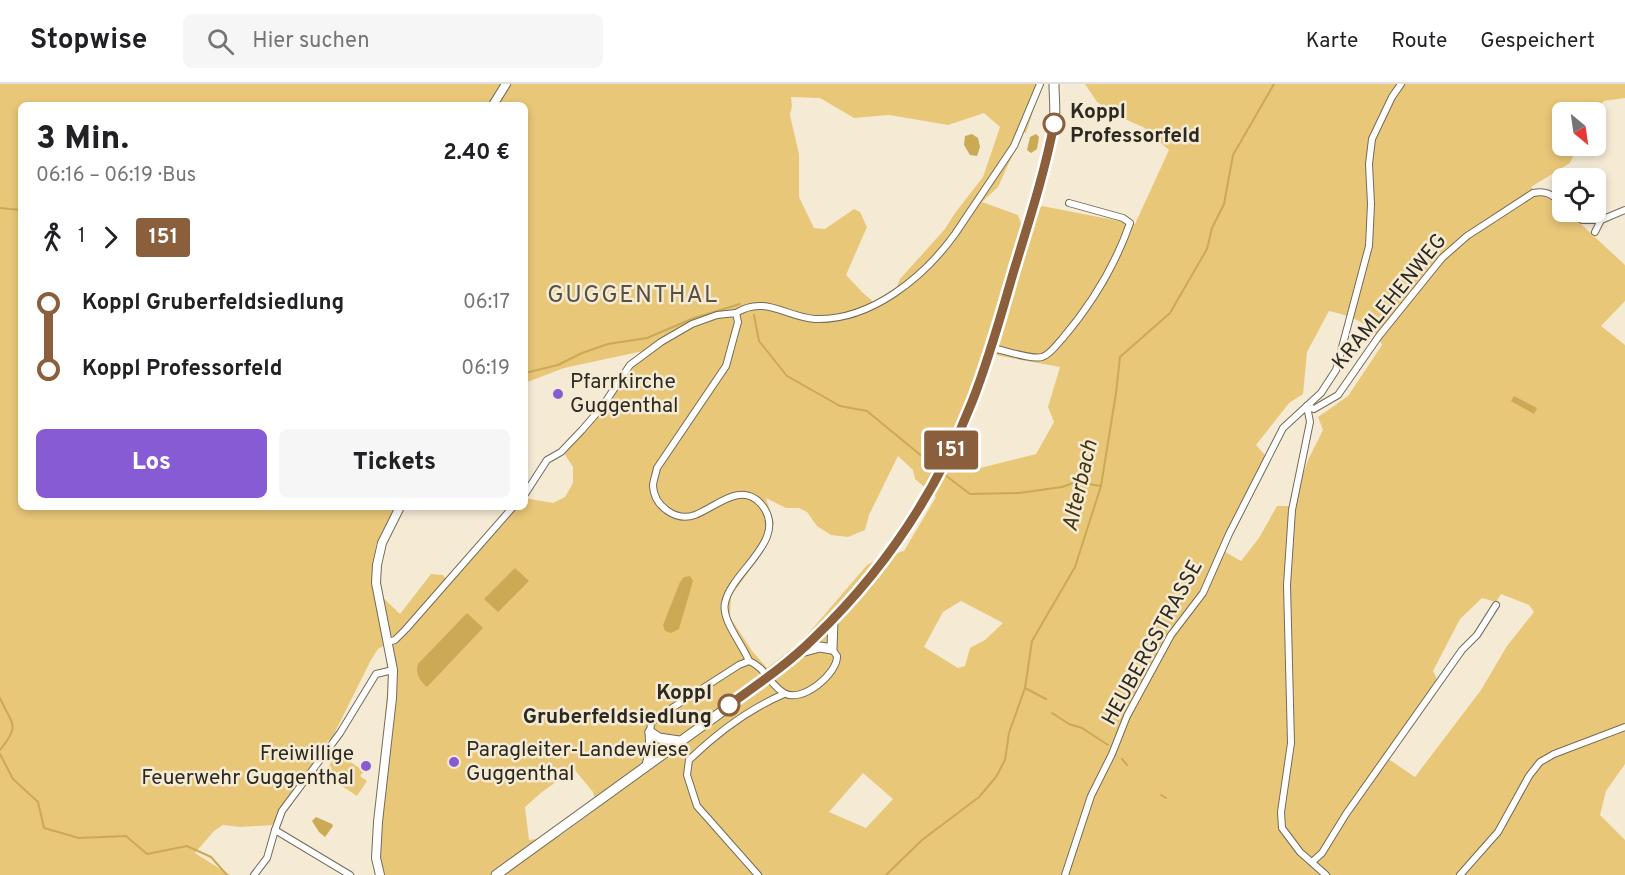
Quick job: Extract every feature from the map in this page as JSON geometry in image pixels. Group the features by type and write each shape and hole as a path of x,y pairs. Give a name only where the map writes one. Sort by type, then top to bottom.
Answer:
{"main road":[{"path":"495,102 506,84"},
{"path":"496,875 759,684 799,652 833,620 894,546 935,481 968,412 992,348 1050,147 1054,124 1054,84"},
{"path":"380,875 376,858 378,822 393,670 376,583 377,565 385,536 398,510"},
{"path":"799,652 820,647 832,649 833,620"},
{"path":"650,732 659,738 679,741"},
{"path":"647,765 651,750 650,732"}],"street":[{"path":"528,489 547,460 561,452 602,406 630,365 661,342 692,324 717,315 736,313 754,305 814,319 847,315 874,306 891,295 946,248 1014,146 1040,84"},
{"name":"HEUBERGSTRASSE","path":"1065,875 1094,789 1112,754 1127,716 1171,635 1203,592 1229,534 1283,428 1321,393 1336,370 1369,246 1371,204 1369,164 1372,139 1401,84"},
{"name":"KRAMLEHENWEG","path":"1307,406 1314,409 1338,395 1379,336 1442,258 1467,236 1533,193 1543,191 1552,195"},
{"path":"992,348 1039,358 1048,355 1078,320 1123,245 1130,223 1123,218 1069,203"},
{"path":"1606,218 1625,210"},
{"path":"1595,232 1600,222"},
{"path":"736,313 738,322 726,366 657,468 653,486 658,503 672,514 694,516 730,496 751,497 760,503 766,512 770,525 769,533 738,577 724,605 726,618 749,661 762,669 784,694"},
{"path":"1307,406 1310,422 1292,510 1287,585 1291,743 1281,812 1282,828 1300,852 1326,875"},
{"path":"388,642 400,635 510,510"},
{"path":"1312,862 1322,853 1435,687 1448,673 1462,650 1477,634 1496,605"},
{"path":"758,875 697,806 687,775 689,760 710,740 765,704 784,694 801,695 817,685 838,660 832,649"},
{"path":"650,732 651,723 658,717 739,665 749,661"},
{"path":"254,875 267,858 274,830 290,800 340,733 376,674 393,670"},
{"path":"1460,875 1498,832 1529,776 1540,762 1554,754 1625,726"},
{"path":"274,830 350,875"}],"shaded area":[{"path":"0,84 1042,84 1026,133 1023,132 998,187 982,202 1018,215 1022,226 1042,206 1135,224 1169,150 1143,127 1120,117 1097,102 1085,84 1625,84 1625,98 1603,102 1552,102 1552,156 1573,156 1570,163 1562,168 1552,168 1552,174 1531,187 1537,194 1552,199 1552,222 1579,222 1625,265 1625,301 1601,326 1625,345 1625,764 1606,791 1600,815 1625,840 1625,875 378,875 374,860 388,680 385,645 378,649 371,660 332,738 327,741 331,748 272,825 240,827 223,825 214,831 195,853 230,875 0,875","holes":["791,97 820,98 854,118 889,115 948,125 984,113 1000,127 983,177 945,229 900,279 895,291 876,304 846,275 867,227 860,212 854,209 825,229 814,228 799,197 799,154 790,115","1329,311 1353,318 1367,326 1378,337 1382,345 1348,396 1318,417 1323,430 1308,460 1292,506 1277,506 1259,538 1241,561 1220,549 1265,455 1256,445 1289,403 1303,394 1307,352","995,355 1060,367 1048,407 1054,422 1036,454 980,468 956,462","898,456 913,470 915,479 936,497 904,551 867,565 801,642 767,668 752,651 730,617 731,596 765,549 774,523 766,498 786,508 799,508 807,512 817,526 831,535 848,537 865,530 869,515","1501,594 1529,605 1534,612 1507,646 1481,690 1415,777 1384,756 1438,681 1433,671 1460,619 1482,598 1496,602","961,601 1003,623 985,640 970,648 965,666 958,668 924,647 943,612","574,769 593,792 598,808 561,835 529,840 525,807","863,773 893,799 866,828 829,812"]},
{"path":"972,134 978,138 980,147 977,156 970,155 964,145 965,136"},
{"path":"1036,134 1039,137 1037,149 1031,153 1027,150 1030,137"},
{"path":"1514,396 1537,408 1534,414 1511,401"},
{"path":"515,568 529,581 498,612 484,599"},
{"path":"690,576 693,581 679,629 671,633 665,631 663,625 680,582 684,577"},
{"path":"467,613 483,628 427,687 419,677 418,664"},
{"path":"337,753 364,771 360,776 367,781 357,796 324,774"},
{"path":"316,817 333,826 325,837 312,821"}],"waterway":[{"name":"Alterbach","path":"886,875 922,840 979,797 996,777 1005,760 1009,733 1025,688 1032,641 1075,567 1101,486 1120,357 1170,313 1207,249 1212,228 1224,204 1233,155 1274,84"},
{"path":"0,208 18,210"},
{"path":"528,372 558,365 608,344 647,338 694,318 740,304"},
{"path":"754,315 759,341 787,376 840,406 867,411 935,467"},
{"path":"945,475 970,494 1019,493 1062,487 1076,482 1101,486"},
{"path":"1025,688 1046,699"},
{"path":"0,698 11,719 13,729 0,750"},
{"path":"1052,713 1069,724 1082,728 1108,745"},
{"path":"0,754 13,779 38,802 44,828 79,838 126,836 147,854 187,846 211,857 227,875"},
{"path":"1122,759 1127,765"},
{"path":"1161,795 1166,798"}],"bus line":[{"name":"151","path":"729,705 799,652 848,603 894,546 935,481 964,423 992,348 1050,147 1054,124"}],"place":[{"name":"Koppl Professorfeld","path":"1054,124"},
{"name":"Pfarrkirche Guggenthal","path":"558,394"},
{"name":"Koppl Gruberfeldsiedlung","path":"729,705"},
{"name":"Paragleiter-Landewiese Guggenthal","path":"454,762"},
{"name":"Freiwillige Feuerwehr Guggenthal","path":"366,766"}],"district":[{"name":"GUGGENTHAL","path":"633,296"}]}
